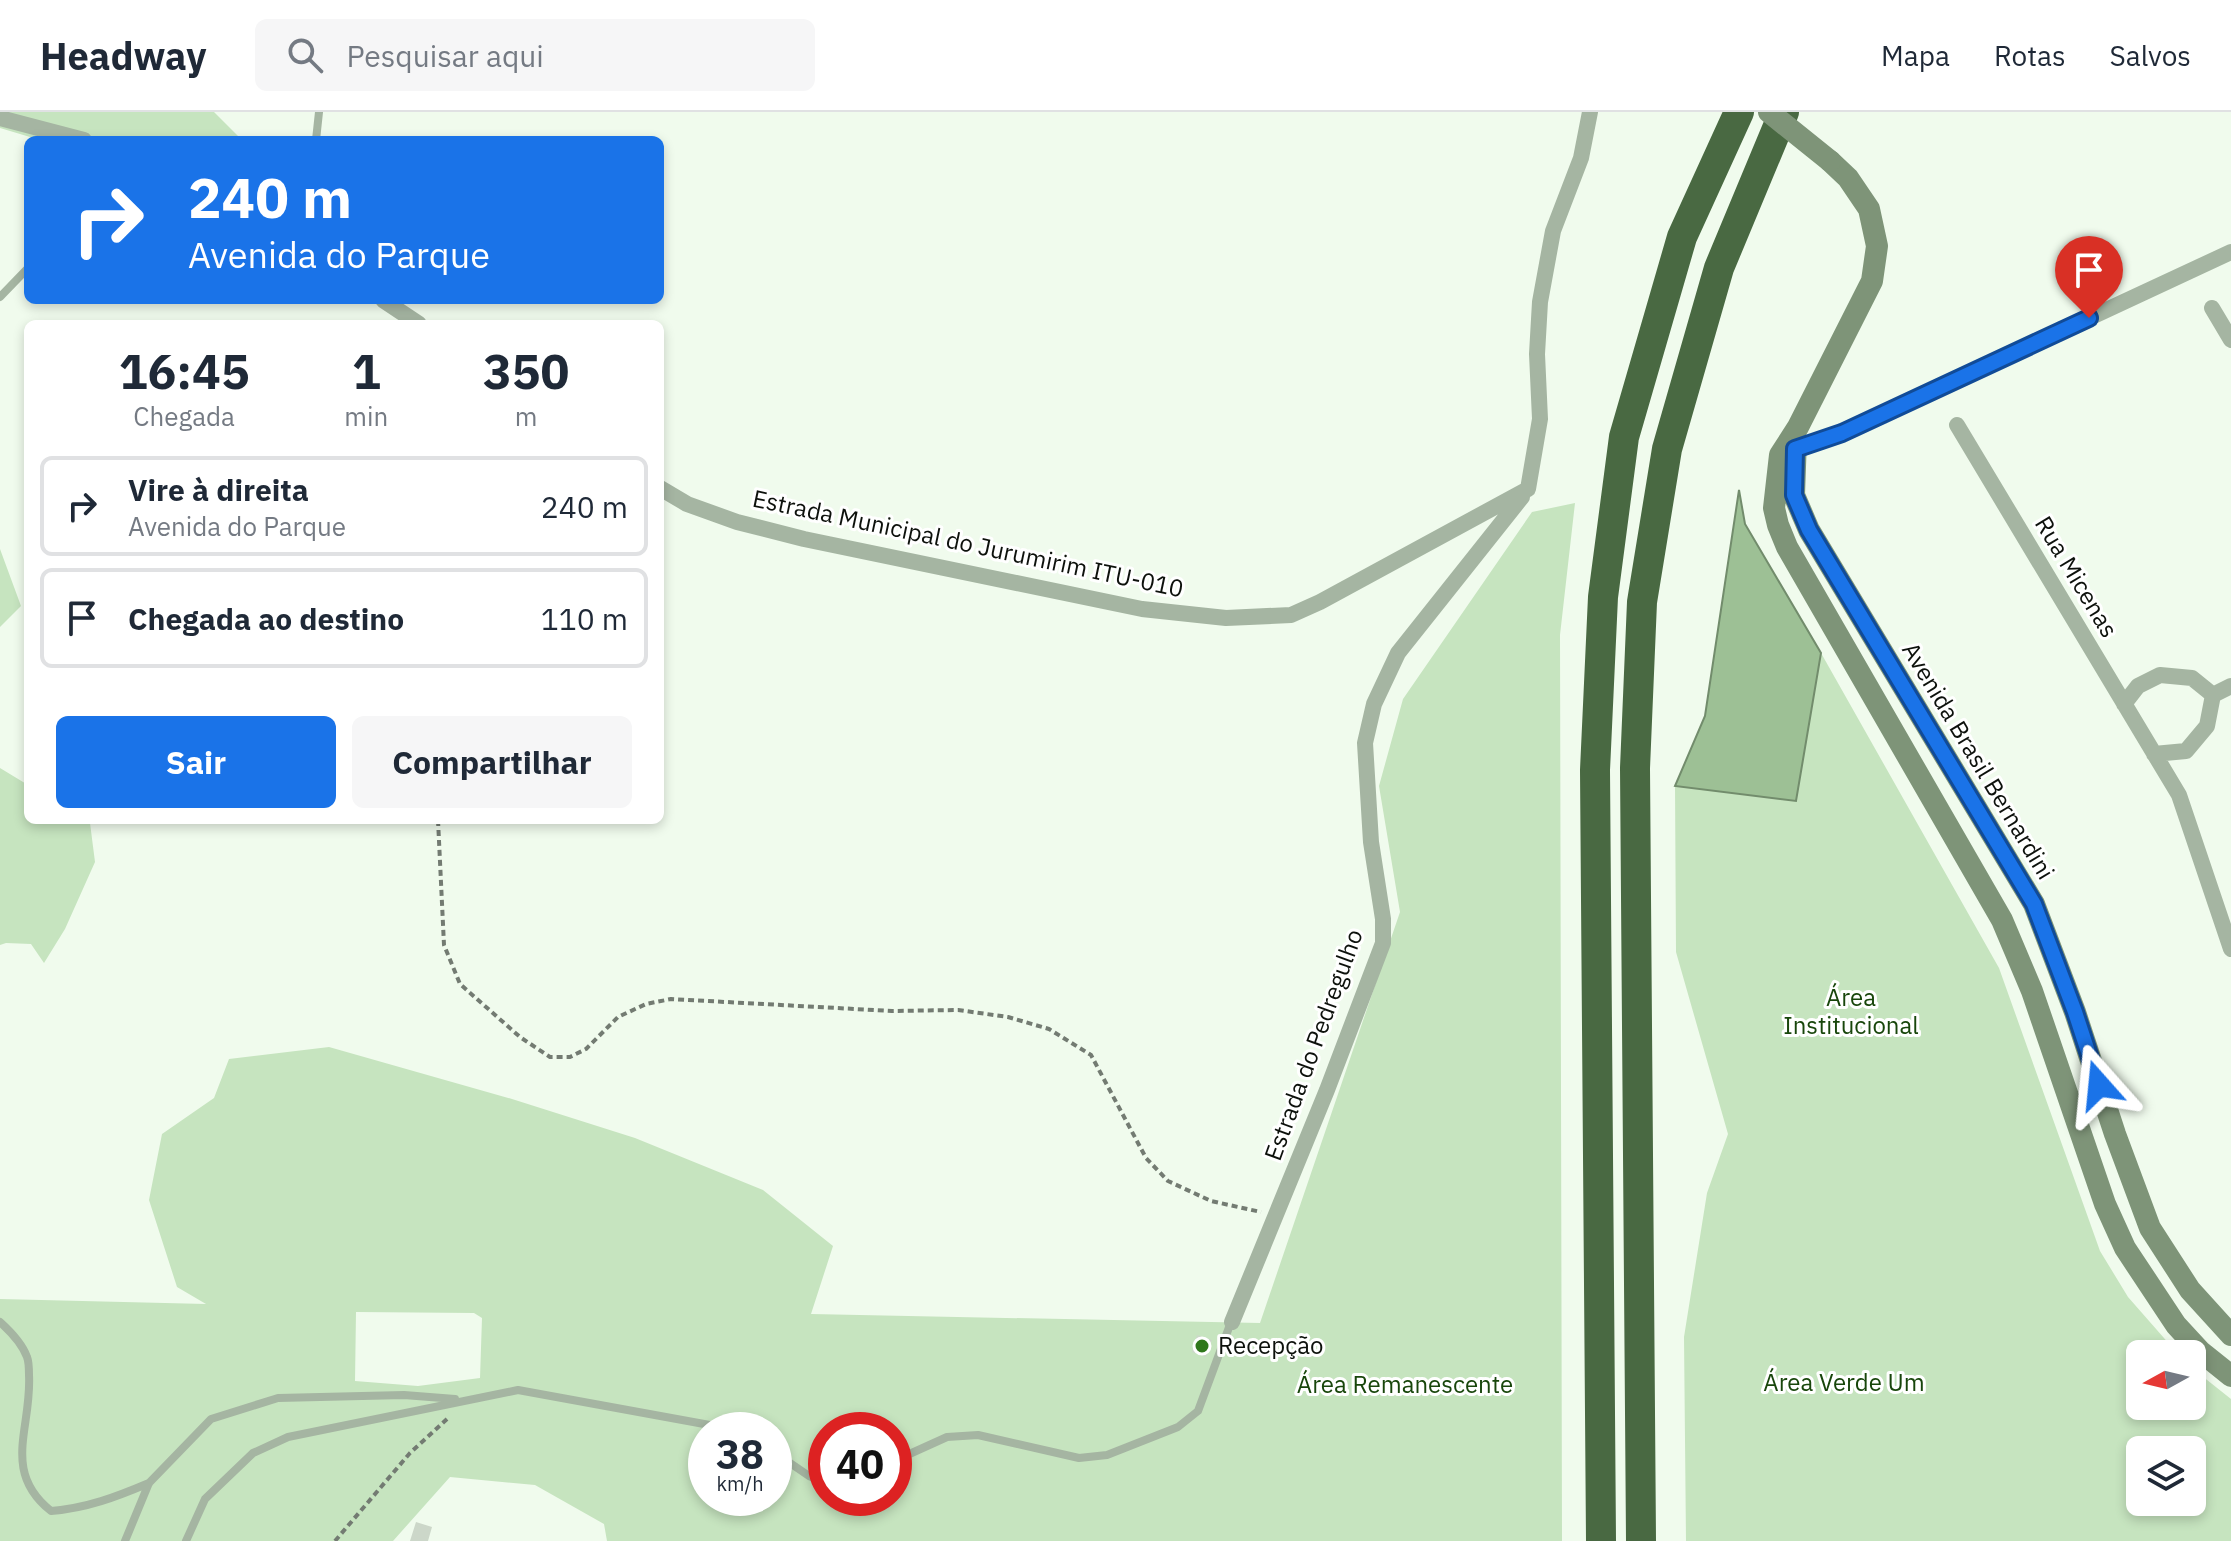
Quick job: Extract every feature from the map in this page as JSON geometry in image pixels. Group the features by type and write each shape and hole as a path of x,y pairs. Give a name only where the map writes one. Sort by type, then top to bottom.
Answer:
{"highway":[{"path":"1601,1541 1595,770 1603,597 1624,437 1682,237 1739,112"},
{"path":"1641,1541 1635,768 1642,602 1667,449 1714,283 1784,112"}],"street":[{"path":"1528,489 1540,419 1537,354 1540,302 1553,231 1581,158 1590,112"},
{"name":"Avenida Brasil Bernardini","path":"1769,112 1848,178 1869,209 1877,246 1872,281 1791,444 1774,508 1778,525 1787,547 2002,920 2032,991 2105,1204 2125,1248 2176,1325 2200,1351 2231,1376"},
{"path":"0,118 69,136"},
{"path":"1791,444 1842,433 2231,252"},
{"path":"389,304 413,320"},
{"path":"2212,308 2231,340"},
{"name":"Rua Micenas","path":"1957,425 2179,795 2231,949"},
{"name":"Avenida Brasil Bernardini","path":"1791,444 1794,495 1809,530 2034,904 2150,1228 2190,1290 2231,1335"},
{"name":"Estrada Municipal do Jurumirim ITU-010","path":"664,490 687,504 737,522 804,539 1142,609 1226,618 1291,615 1528,489"},
{"name":"Estrada do Pedregulho","path":"1232,1322 1383,943 1383,919 1371,842 1365,743 1374,704 1398,653 1528,489"},
{"path":"2124,704 2138,686 2160,675 2192,678 2213,695"},
{"path":"2213,695 2231,686"},
{"path":"2154,754 2186,751 2207,726 2213,695"}],"lane":[{"path":"316,136 319,112"},
{"path":"0,297 24,272"},
{"path":"0,1322 12,1333 28,1357 23,1472 33,1496 51,1511 78,1509 149,1483"},
{"path":"912,1453 947,1437 978,1435 1079,1458 1107,1455 1178,1427 1198,1411 1232,1322"},
{"path":"186,1541 205,1499 253,1453 288,1437 518,1390 688,1421"},
{"path":"125,1541 149,1483 211,1419 278,1398 404,1395 468,1400"}],"path":[{"path":"438,824 444,945 460,984 520,1037 550,1057 570,1057 586,1049 618,1017 646,1004 671,999 892,1011 958,1010 1008,1017 1049,1029 1091,1055 1146,1158 1168,1181 1211,1201 1275,1216"},
{"path":"335,1541 410,1453 468,1400"}],"green space":[{"path":"0,112 214,112 238,136 27,136 0,128"},
{"name":"Área Remanescente","path":"1575,503 1560,635 1562,1541 607,1541 604,1524 535,1485 450,1477 393,1541 0,1541 0,1299 206,1304 177,1287 149,1200 162,1134 214,1098 229,1059 329,1047 635,1138 763,1190 833,1246 811,1314 1260,1323 1400,912 1379,786 1403,699 1532,512","holes":["356,1312 474,1313 482,1318 480,1378 418,1386 355,1381"]},
{"path":"0,549 21,606 0,627"},
{"path":"1821,653 1999,968 2100,1251 2128,1297 2166,1340 2126,1340 2126,1420 2206,1420 2206,1379 2231,1399 2231,1541 1686,1541 1684,1337 1707,1193 1728,1134 1676,952 1675,786 1796,800"},
{"path":"0,768 24,783 24,824 90,824 95,862 65,929 44,963 31,944 0,945"}],"shaded area":[{"path":"1739,490 1745,524 1821,653 1796,801 1675,786 1705,716"}],"building":[{"name":"Recepção","path":"1197,1335 1212,1340 1206,1357 1192,1352"},
{"path":"416,1522 432,1527 428,1541 410,1541"}],"place":[{"name":"Recepção","path":"1202,1346"}],"route":[{"path":"2089,318 1842,433 1795,449 1794,495 1809,530 2034,904 2099,1085"}],"park label":[{"name":"Área Institucional","path":"1851,1012"},
{"name":"Área Verde Um","path":"1844,1383"}]}
